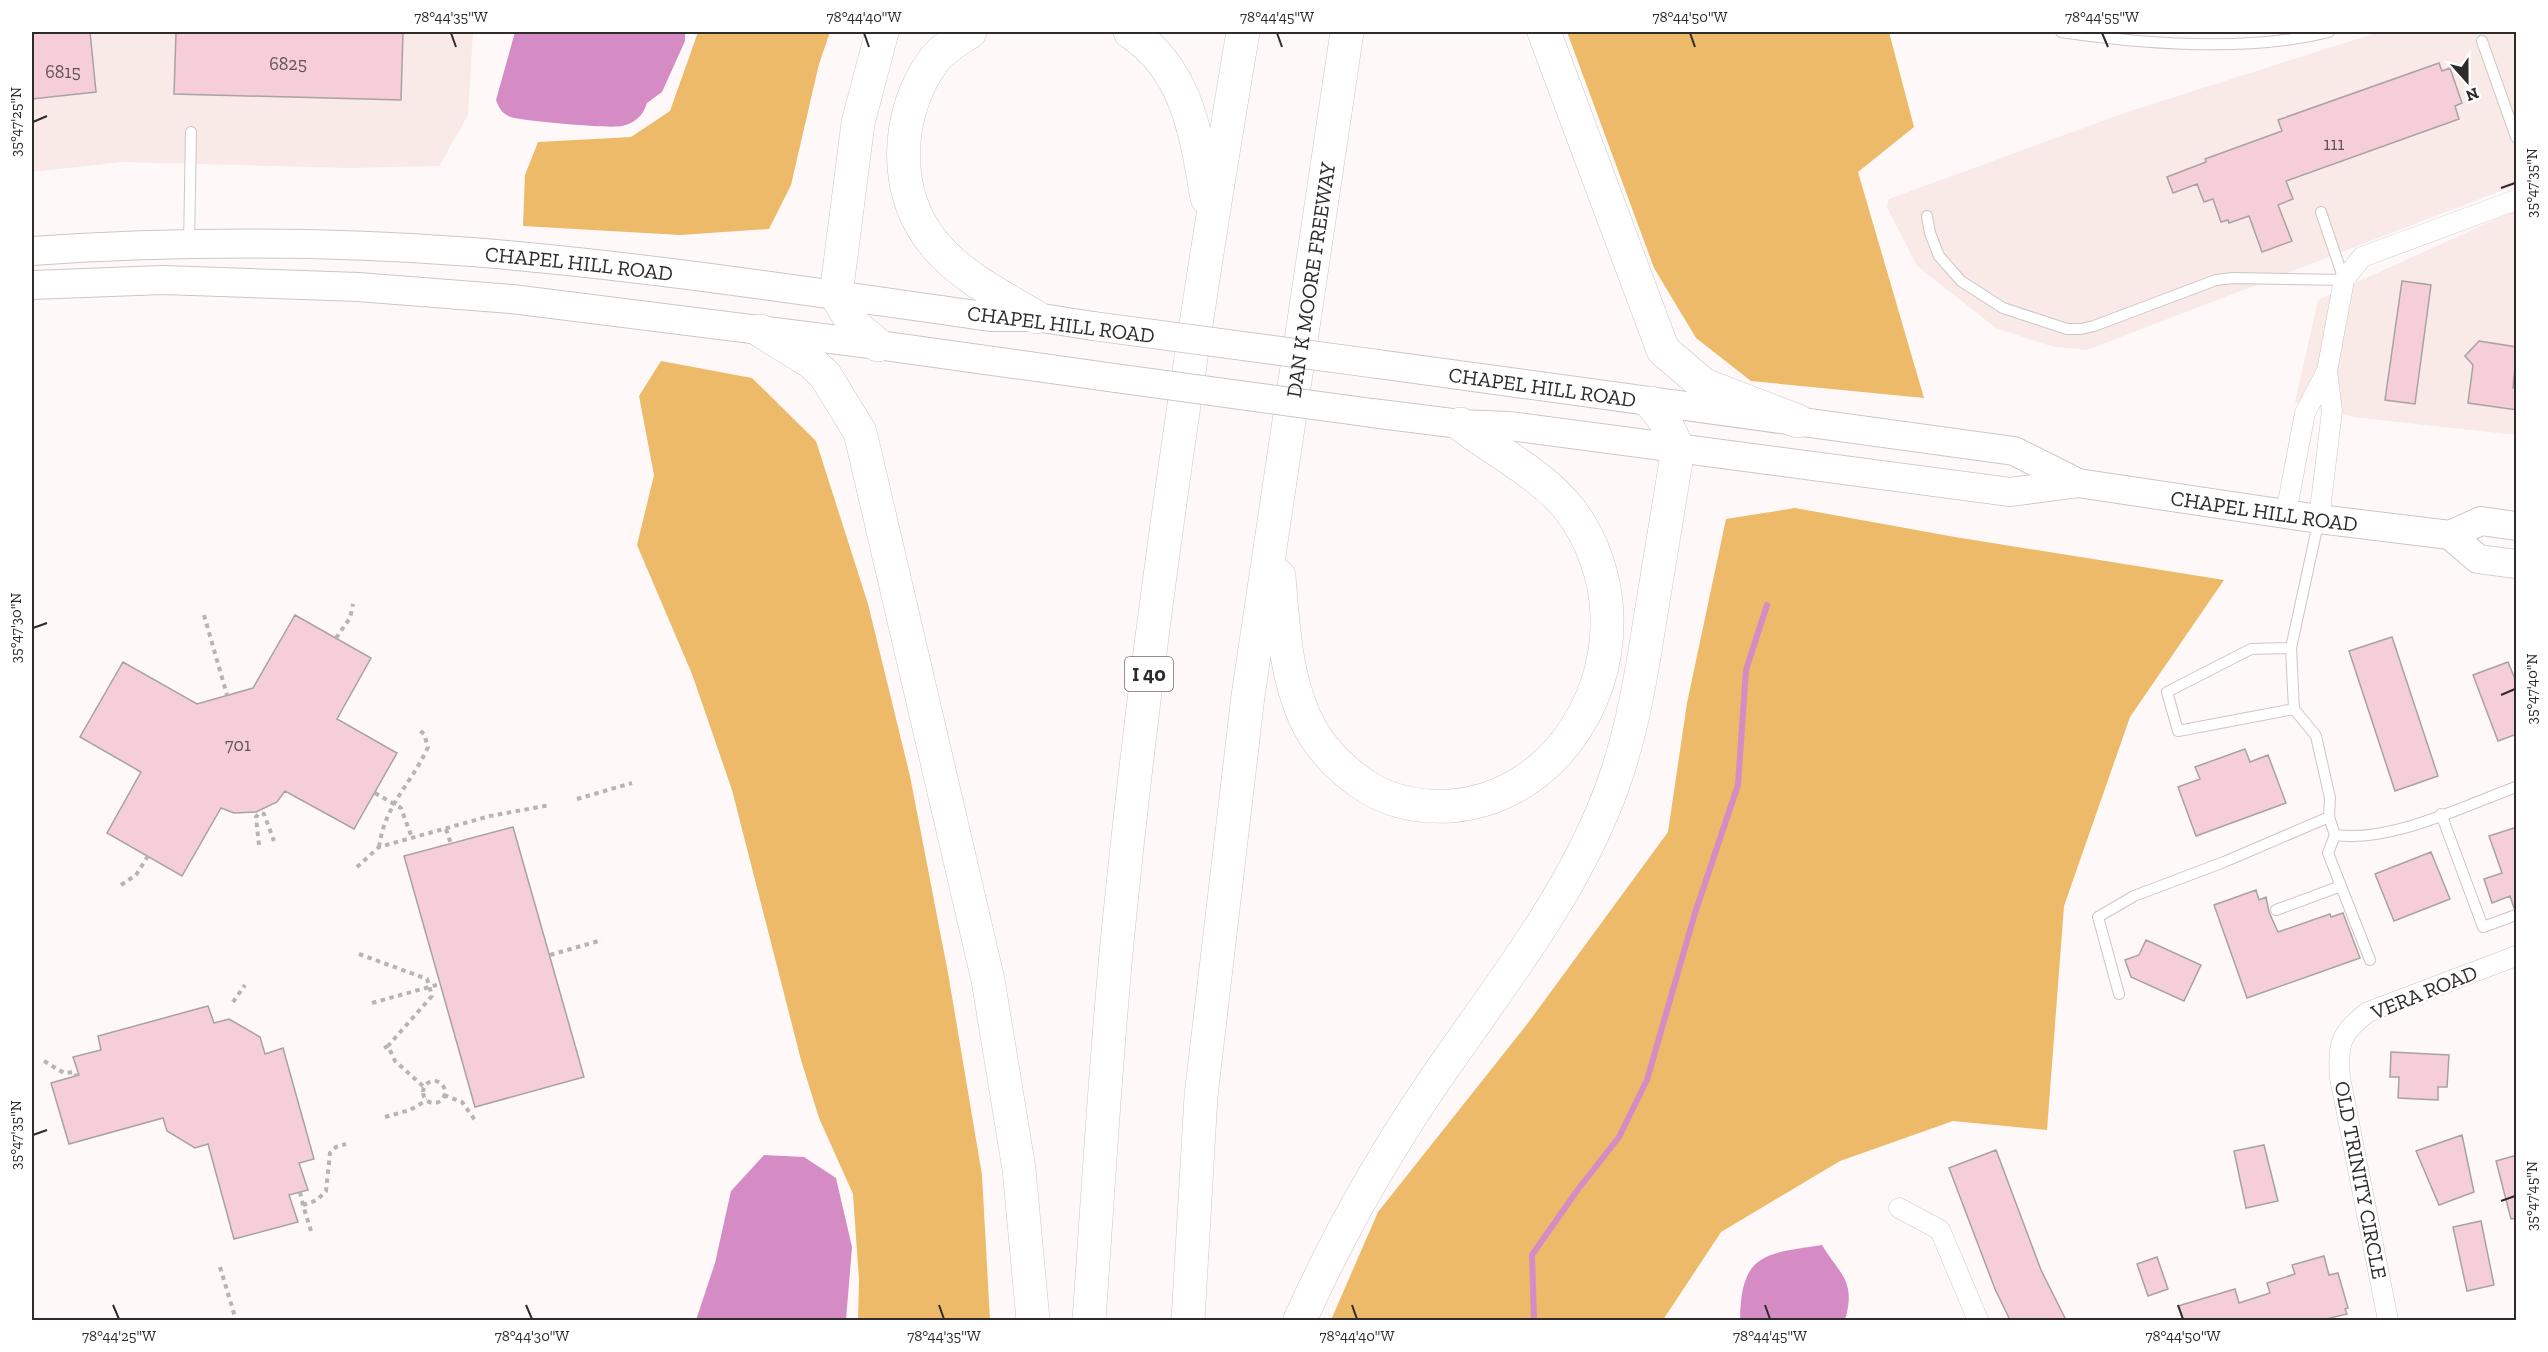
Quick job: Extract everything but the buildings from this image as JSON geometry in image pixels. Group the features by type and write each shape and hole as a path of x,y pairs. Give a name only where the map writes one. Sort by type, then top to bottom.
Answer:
{"highway":[{"path":"878,345 853,324 836,295 858,123 882,32"},
{"path":"970,32 936,58 909,108 903,147 906,180 912,206 935,245 974,280 1036,317"},
{"path":"1130,32 1157,53 1169,69 1189,108 1211,220"},
{"name":"I 40","path":"1089,1320 1117,943 1167,516 1211,220 1243,32"},
{"name":"DAN K MOORE FREEWAY","path":"1274,527 1347,32"},
{"path":"1544,32 1663,350 1704,385 1798,421"},
{"path":"761,331 811,362 825,375 860,432 988,980 1019,1169 1033,1320"},
{"path":"1300,1320 1322,1271 1367,1185 1430,1086 1541,927 1578,863 1602,814 1621,764 1635,711 1678,449 1664,419 1651,403"},
{"path":"1274,527 1284,635 1293,685 1306,720 1325,751 1369,788 1387,797 1421,806 1442,807 1479,801 1517,786 1540,770 1562,748 1588,709 1597,690 1606,649 1607,608 1604,584 1590,544 1571,511 1558,496 1460,424"},
{"path":"1188,1320 1201,1096 1248,696 1274,527"}],"main road":[{"name":"CHAPEL HILL ROAD","path":"32,251 189,244 280,244 472,252 836,295 991,317 1036,317 2014,451 2078,483"},
{"name":"CHAPEL HILL ROAD","path":"32,285 163,280 358,287 512,299 878,345 1372,413 1460,424 1509,426 2010,492 2078,483 2319,519 2450,535"},
{"path":"2517,526 2481,521 2450,535 2478,559 2517,564"}],"street":[{"path":"2286,513 2305,413 2327,371 2344,280 2362,257 2517,200"},
{"path":"2319,519 2332,411 2327,371"},
{"name":"VERA ROAD","path":"2341,1040 2352,1024 2368,1012 2517,956"},
{"name":"OLD TRINITY CIRCLE","path":"2341,1040 2338,1059 2340,1077 2388,1320"},
{"path":"1899,1208 1940,1230 1978,1320"}],"lane":[{"path":"2061,32 2154,42 2232,42 2294,40 2329,32"},
{"path":"2482,41 2517,136"},
{"path":"189,244 191,132"},
{"path":"1928,216 1930,233 1939,256 1961,281 2003,308 2067,328 2081,330 2216,280 2234,278 2344,280 2321,212"},
{"path":"2319,519 2291,648 2294,709 2316,736 2330,798 2329,817 2335,835 2328,853 2370,960"},
{"path":"2291,648 2251,649 2167,692 2178,731 2294,709"},
{"path":"2335,835 2350,837 2379,833 2517,787"},
{"path":"2441,814 2483,927 2517,915"},
{"path":"2119,994 2098,917 2134,896 2224,862 2329,817"},
{"path":"2276,910 2341,886"}],"path":[{"path":"336,638 350,618 353,604"},
{"path":"204,615 227,696"},
{"path":"379,847 383,823 428,747 424,734 418,729"},
{"path":"577,799 632,783"},
{"path":"375,793 394,803 404,813 411,838"},
{"path":"357,867 379,847 490,816 550,805"},
{"path":"259,845 256,817 258,812 264,814 274,841"},
{"path":"446,829 451,844"},
{"path":"121,885 136,875 148,856"},
{"path":"550,955 602,940"},
{"path":"358,954 427,979 432,996 386,1047 395,1061 424,1087"},
{"path":"372,1003 440,984"},
{"path":"233,1002 244,985"},
{"path":"44,1061 64,1073 75,1072 76,1076"},
{"path":"385,1117 410,1110 427,1100 437,1102 444,1095 444,1088 440,1083 433,1082 424,1087"},
{"path":"424,1087 423,1094 427,1100"},
{"path":"444,1095 462,1102 477,1123"},
{"path":"303,1205 317,1200 326,1191 330,1153 336,1147 346,1144"},
{"path":"300,1192 311,1231"},
{"path":"220,1267 236,1320"}],"shaded area":[{"path":"32,32 473,32 468,115 439,166 348,168 122,162 32,172"},
{"path":"515,32 685,32 685,41 662,92 647,103 638,118 631,123 614,127 532,121 511,117 503,112 496,100"},
{"path":"698,32 830,32 819,64 791,185 769,229 680,235 523,226 525,175 538,142 631,137 670,111"},
{"path":"1567,32 1889,32 1914,127 1858,172 1924,398 1751,381 1696,338 1654,268"},
{"path":"2379,32 2516,32 2516,185 2087,350 2054,347 1996,328 1917,266 1887,207 1889,199 2124,113"},
{"path":"2516,210 2516,435 2353,417 2295,402 2318,300"},
{"path":"661,361 752,378 816,441 868,604 910,776 948,973 982,1175 990,1320 858,1320 859,1280 853,1194 819,1118 801,1060 732,790 692,674 637,545 654,475 639,396"},
{"path":"1795,508 1955,537 2224,580 2130,717 2064,906 2047,1130 1953,1121 1840,1161 1721,1232 1663,1320 1331,1320 1378,1212 1528,1023 1668,832 1687,703 1726,519"},
{"path":"764,1155 804,1157 836,1178 852,1247 846,1320 696,1320 715,1263 731,1191"},
{"path":"1822,1245 1847,1286 1849,1294 1846,1317 1841,1320 1740,1320 1741,1298 1751,1269 1771,1255"}],"waterway":[{"path":"1534,1320 1532,1255 1576,1192 1619,1137 1647,1080 1695,913 1738,785 1746,670 1767,605"}]}
